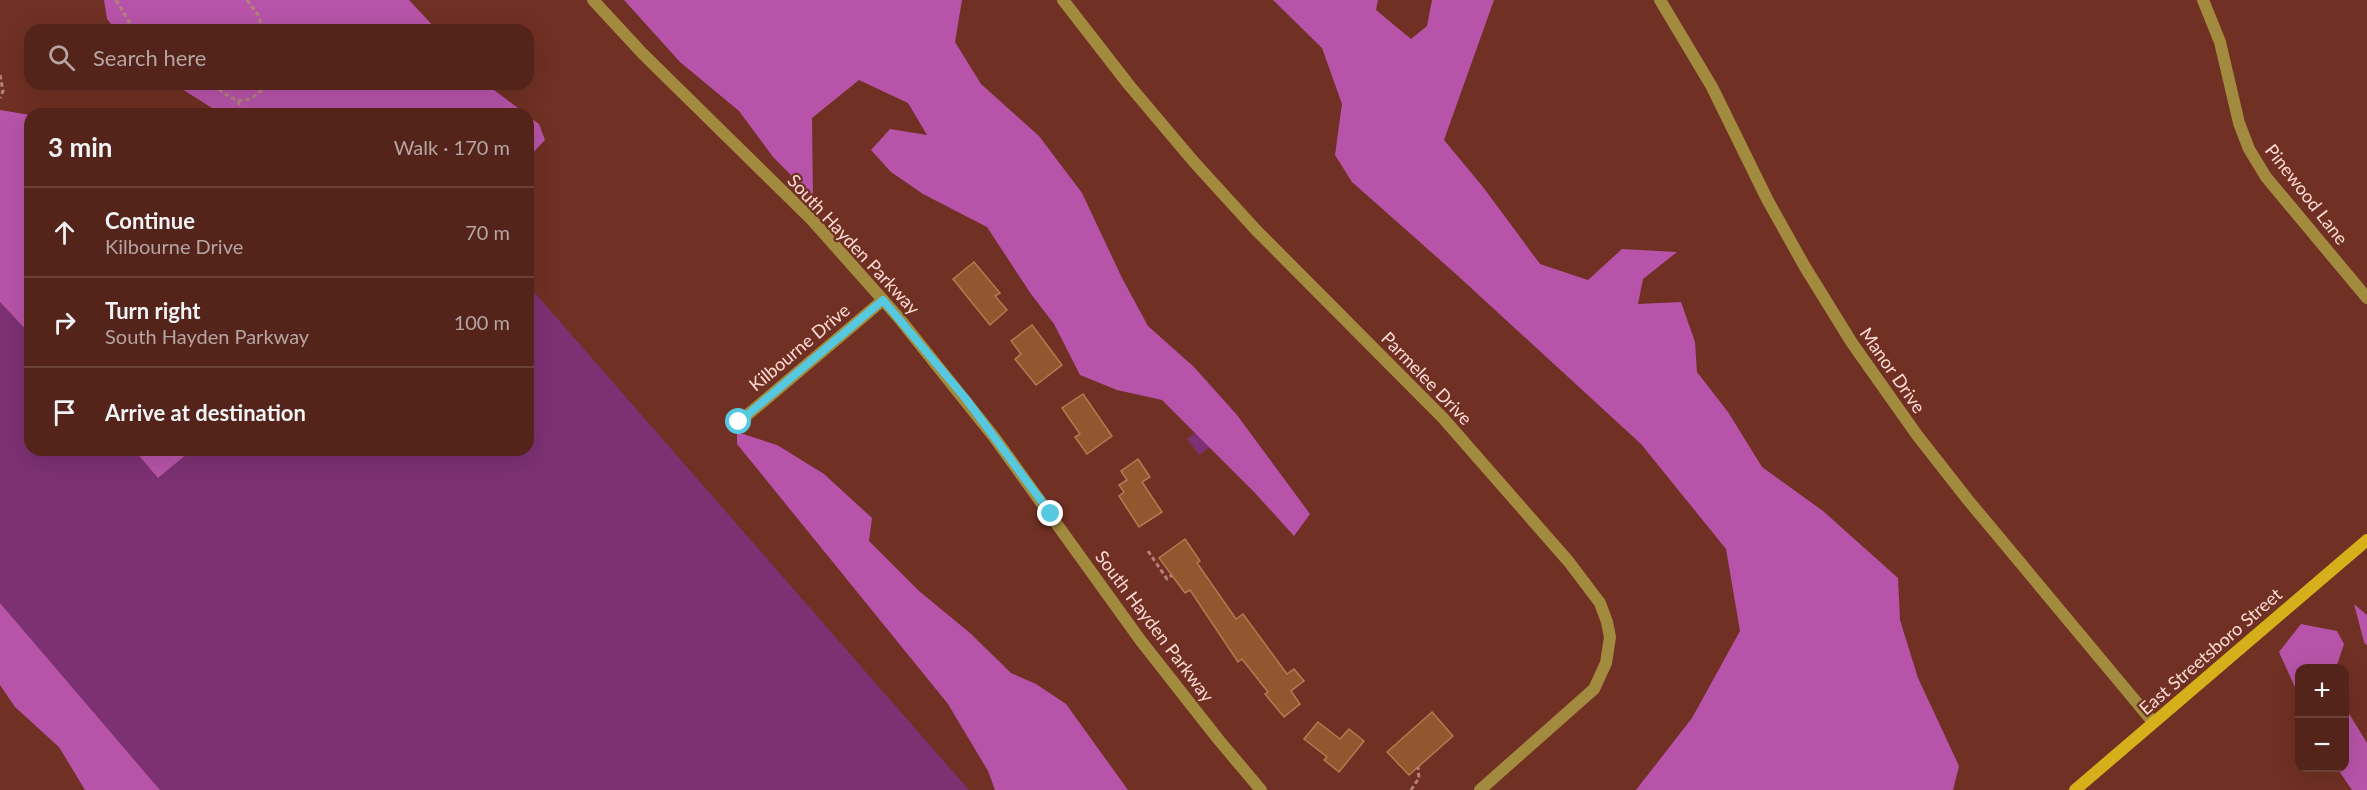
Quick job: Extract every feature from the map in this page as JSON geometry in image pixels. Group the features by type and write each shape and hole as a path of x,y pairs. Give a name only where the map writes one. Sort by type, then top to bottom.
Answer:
{"main road":[{"name":"East Streetsboro Street","path":"2075,790 2367,540"}],"street":[{"name":"South Hayden Parkway","path":"593,0 643,54 812,220 883,300 966,399 1141,641 1218,740 1261,790"},
{"name":"Parmelee Drive","path":"1063,0 1129,85 1194,162 1256,230 1443,418 1569,562 1600,603 1610,637 1606,663 1594,689 1480,790"},
{"name":"Manor Drive","path":"1660,0 1712,87 1772,209 1852,343 1917,435 1968,500 2153,722"},
{"name":"Pinewood Lane","path":"2203,0 2220,42 2239,123 2249,148 2266,177 2367,298"},
{"name":"Kilbourne Drive","path":"739,422 883,300"}],"path":[{"path":"116,0 130,24"},
{"path":"247,0 259,16 261,24"},
{"path":"0,75 3,91 0,98"},
{"path":"220,90 226,96 238,101 248,100 260,90"},
{"path":"238,101 240,108"},
{"path":"1148,552 1167,579 1172,575"},
{"path":"1411,790 1419,778 1418,767"}],"shaded area":[{"path":"104,0 409,0 431,24 111,24 107,19"},
{"path":"624,0 962,0 955,42 981,84 1039,136 1082,193 1122,278 1148,326 1194,367 1237,415 1310,514 1294,536 1254,492 1162,400 1117,390 1080,375 1054,324 1031,294 987,227 923,194 891,172 871,150 890,129 927,135 908,103 859,80 812,118 813,197 773,157 739,111 680,62"},
{"path":"1273,0 1378,0 1376,10 1411,39 1427,26 1432,0 1494,0 1444,140 1483,187 1540,264 1588,280 1622,249 1677,252 1643,279 1638,304 1681,302 1695,342 1697,372 1728,412 1762,467 1823,511 1898,578 1900,620 1918,678 1959,766 1953,790 1636,790 1692,718 1740,631 1726,549 1641,444 1352,182 1335,155 1342,104 1322,48"},
{"path":"184,90 494,90 518,108 212,108"},
{"path":"0,110 24,114 24,328 0,302"},
{"path":"534,120 539,124 545,140 534,152"},
{"path":"534,292 969,790 160,790 0,603 0,302 24,328 24,456 139,456 158,478 185,456 534,456"},
{"path":"1204,426 1216,443 1199,455 1187,439"},
{"path":"737,432 777,445 824,474 872,518 869,541 919,591 970,633 1011,673 1036,684 1066,704 1128,790 995,790 988,771 948,704 737,444"},
{"path":"139,456 185,456 158,478"},
{"path":"0,603 160,790 85,790 59,747 15,707 0,685"},
{"path":"2354,604 2367,615 2367,646 2364,642"},
{"path":"2301,624 2337,631 2344,644 2337,664 2295,664 2295,687 2279,652"},
{"path":"2349,714 2367,743 2367,790 2352,790 2340,772 2349,772"}],"building":[{"path":"974,262 1000,293 995,296 1007,310 990,325 953,279"},
{"path":"1032,325 1062,365 1036,385 1015,359 1021,354 1011,341"},
{"path":"1083,394 1112,436 1087,454 1075,437 1080,434 1062,408"},
{"path":"1138,459 1150,477 1142,482 1162,512 1139,527 1119,496 1124,492 1119,485 1127,480 1121,471"},
{"path":"1185,539 1200,561 1197,563 1236,619 1243,614 1287,674 1294,669 1304,681 1291,691 1300,704 1284,717 1265,694 1268,692 1242,659 1238,662 1190,590 1185,593 1159,558"},
{"path":"1432,712 1453,736 1409,775 1387,752"},
{"path":"1318,722 1340,739 1349,729 1364,741 1339,772 1324,760 1327,757 1304,739"}],"route":[{"path":"739,422 883,300 966,399 1051,514"}]}
